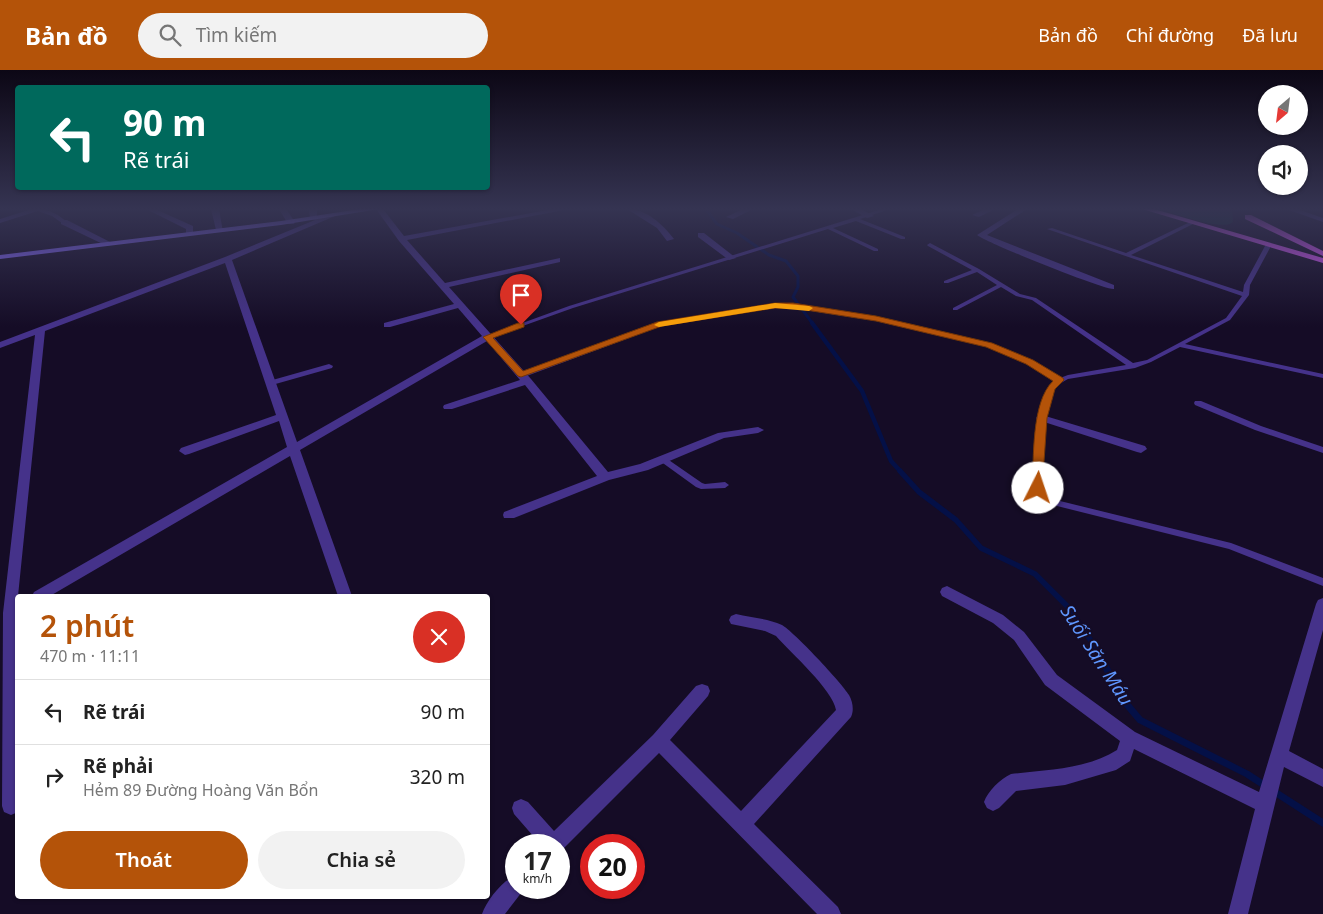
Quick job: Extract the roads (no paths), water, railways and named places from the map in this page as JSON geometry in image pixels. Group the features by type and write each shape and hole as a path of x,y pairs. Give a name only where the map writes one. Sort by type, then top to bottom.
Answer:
{"main road":[{"path":"0,257 73,248"},
{"path":"1277,248 1323,261"}],"street":[{"path":"0,345 253,248"},
{"path":"411,248 524,378 605,477"},
{"path":"719,248 732,258"},
{"path":"1013,248 1111,287"},
{"path":"228,259 344,594"},
{"path":"444,286 557,260"},
{"path":"387,325 460,305"},
{"path":"11,806 9,613 40,330"},
{"path":"43,594 295,450 487,337"},
{"path":"448,407 524,378"},
{"path":"185,452 283,416"},
{"path":"1042,418 1141,449"},
{"path":"509,515 605,477 633,471 722,435 758,430"},
{"path":"947,592 998,619 1019,636 1051,680 1129,738 1268,793"},
{"path":"1238,914 1268,793 1323,604"},
{"path":"736,620 771,625 781,632 833,686 843,699 844,712 833,727 741,824"},
{"path":"565,834 659,741 702,692"},
{"path":"993,802 1011,783 1065,776 1110,764 1124,755 1129,738"},
{"path":"659,741 830,914"},
{"path":"1279,755 1323,778"},
{"path":"521,808 544,834"},
{"path":"492,914 505,898"}],"lane":[{"path":"487,337 571,307 764,248"},
{"path":"936,248 1018,295 1034,299 1132,366"},
{"path":"1107,248 1246,295"},
{"path":"1126,255 1140,248"},
{"path":"1267,248 1247,285 1246,295 1228,319 1149,361 1059,380 1051,388 1042,418 1038,488 1046,498 1057,503 1232,546 1323,582"},
{"path":"946,282 977,270"},
{"path":"956,309 1001,285"},
{"path":"524,378 660,324 775,305 876,318 989,345 1029,362 1059,380"},
{"path":"1179,345 1323,376"},
{"path":"272,383 329,366"},
{"path":"1198,403 1258,428 1323,450"},
{"path":"663,459 699,485 725,485"}],"waterway":[{"name":"Suối Săn Máu","path":"759,248 769,255 786,261 798,276 798,287 793,297 813,324"},
{"name":"Suối Săn Máu","path":"812,323 862,391 891,461 901,472"},
{"name":"Suối Săn Máu","path":"900,471 919,492 956,520 981,548 1035,574 1068,607 1105,664"},
{"name":"Suối Săn Máu","path":"1104,663 1119,695 1140,720 1247,774 1323,823"}]}
